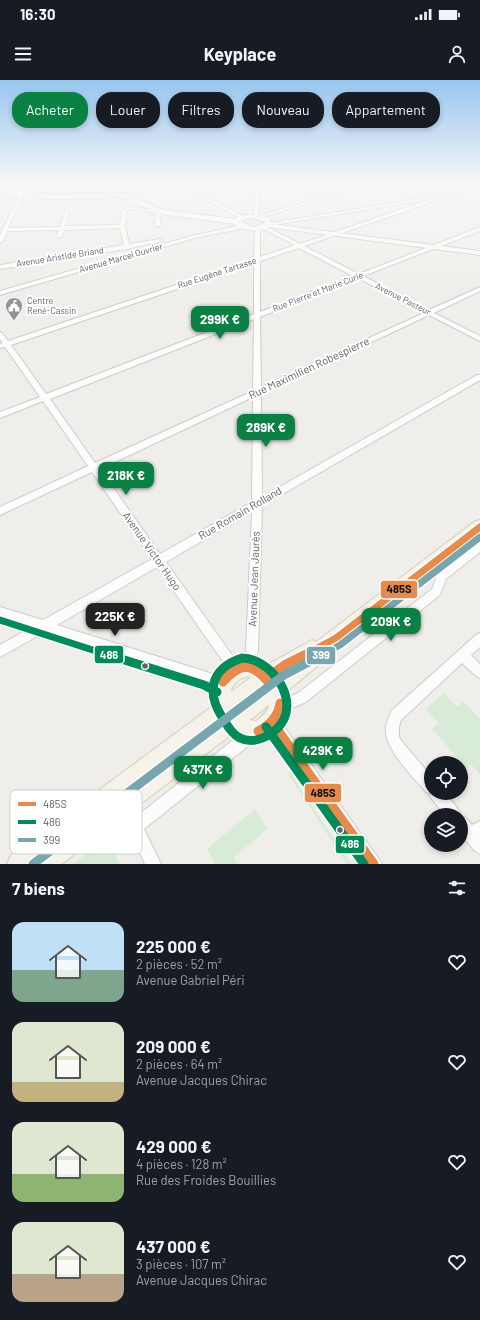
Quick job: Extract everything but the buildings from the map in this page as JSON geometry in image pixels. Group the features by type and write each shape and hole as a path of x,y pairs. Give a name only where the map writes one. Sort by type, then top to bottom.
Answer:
{"main road":[{"path":"128,790 263,689 336,638 480,527"},
{"path":"226,678 263,689 265,727 253,733 246,732 241,729 230,714 220,695 221,685 226,678"},
{"path":"20,864 35,854"},
{"path":"41,864 53,854"}],"street":[{"path":"0,241 10,220"},
{"path":"59,236 64,220"},
{"path":"124,220 122,226 127,247"},
{"path":"157,220 158,225"},
{"path":"222,220 480,253"},
{"path":"237,220 241,222 249,220"},
{"path":"263,226 267,220 266,220"},
{"path":"263,226 303,220"},
{"name":"Rue Eugène Tartasse","path":"3,344 374,220"},
{"name":"Avenue Aristide Briand","path":"0,267 198,234 241,222"},
{"name":"Avenue Marcel Ouvrier","path":"0,293 241,222"},
{"path":"5,230 122,226"},
{"name":"Avenue Pasteur","path":"263,226 480,339"},
{"name":"Avenue Jean Jaurès","path":"263,226 257,260 256,503 252,650 263,689"},
{"name":"Rue Pierre et Marie Curie","path":"0,415 480,229"},
{"path":"155,242 166,244"},
{"name":"Rue Maximilien Robespierre","path":"0,510 480,289"},
{"name":"Avenue Victor Hugo","path":"0,334 3,344 44,398 158,560 263,689 374,864"},
{"name":"Rue Romain Rolland","path":"0,651 256,503 480,377"},
{"path":"263,689 302,698 436,592 442,576 480,546"},
{"path":"0,612 207,678 221,685"},
{"path":"424,779 399,749 393,739 392,727 396,716 480,639"},
{"path":"462,656 480,672"},
{"path":"142,821 253,733"},
{"path":"442,800 448,808"},
{"path":"468,829 477,837"},
{"path":"142,839 153,864"}],"green space":[{"path":"444,693 457,707 463,701 480,719 480,775 471,764 468,766 468,756 456,756 432,729 439,723 426,709"},
{"path":"290,773 351,864 347,864 288,774"},
{"path":"255,809 267,829 234,857 237,864 215,864 207,849"},
{"path":"86,854 115,854 119,864 73,864"}],"transit line":[{"name":"485S","path":"265,679 286,664 336,638 480,527"},
{"name":"399","path":"131,790 284,675 340,645 480,537"},
{"name":"486","path":"0,620 204,685 217,692"},
{"name":"486","path":"242,658 253,659 266,666 283,688 287,697 288,705 284,719 280,726 268,735 254,740 243,739 233,733 218,711 212,695 214,682 221,671 230,663 242,658"},
{"name":"485S","path":"223,682 235,669 240,666 246,666 252,667 258,671 269,683"},
{"name":"485S","path":"223,682 235,670 241,667 247,667 258,671 269,683"},
{"name":"485S","path":"258,731 273,720 278,712 280,703"},
{"name":"485S","path":"258,731 267,727 277,717 280,703"},
{"name":"485S","path":"272,722 374,864"},
{"name":"486","path":"266,727 364,864"},
{"name":"399","path":"33,864 46,854"}],"place":[{"name":"Centre René-Cassin","path":"14,321"}]}
